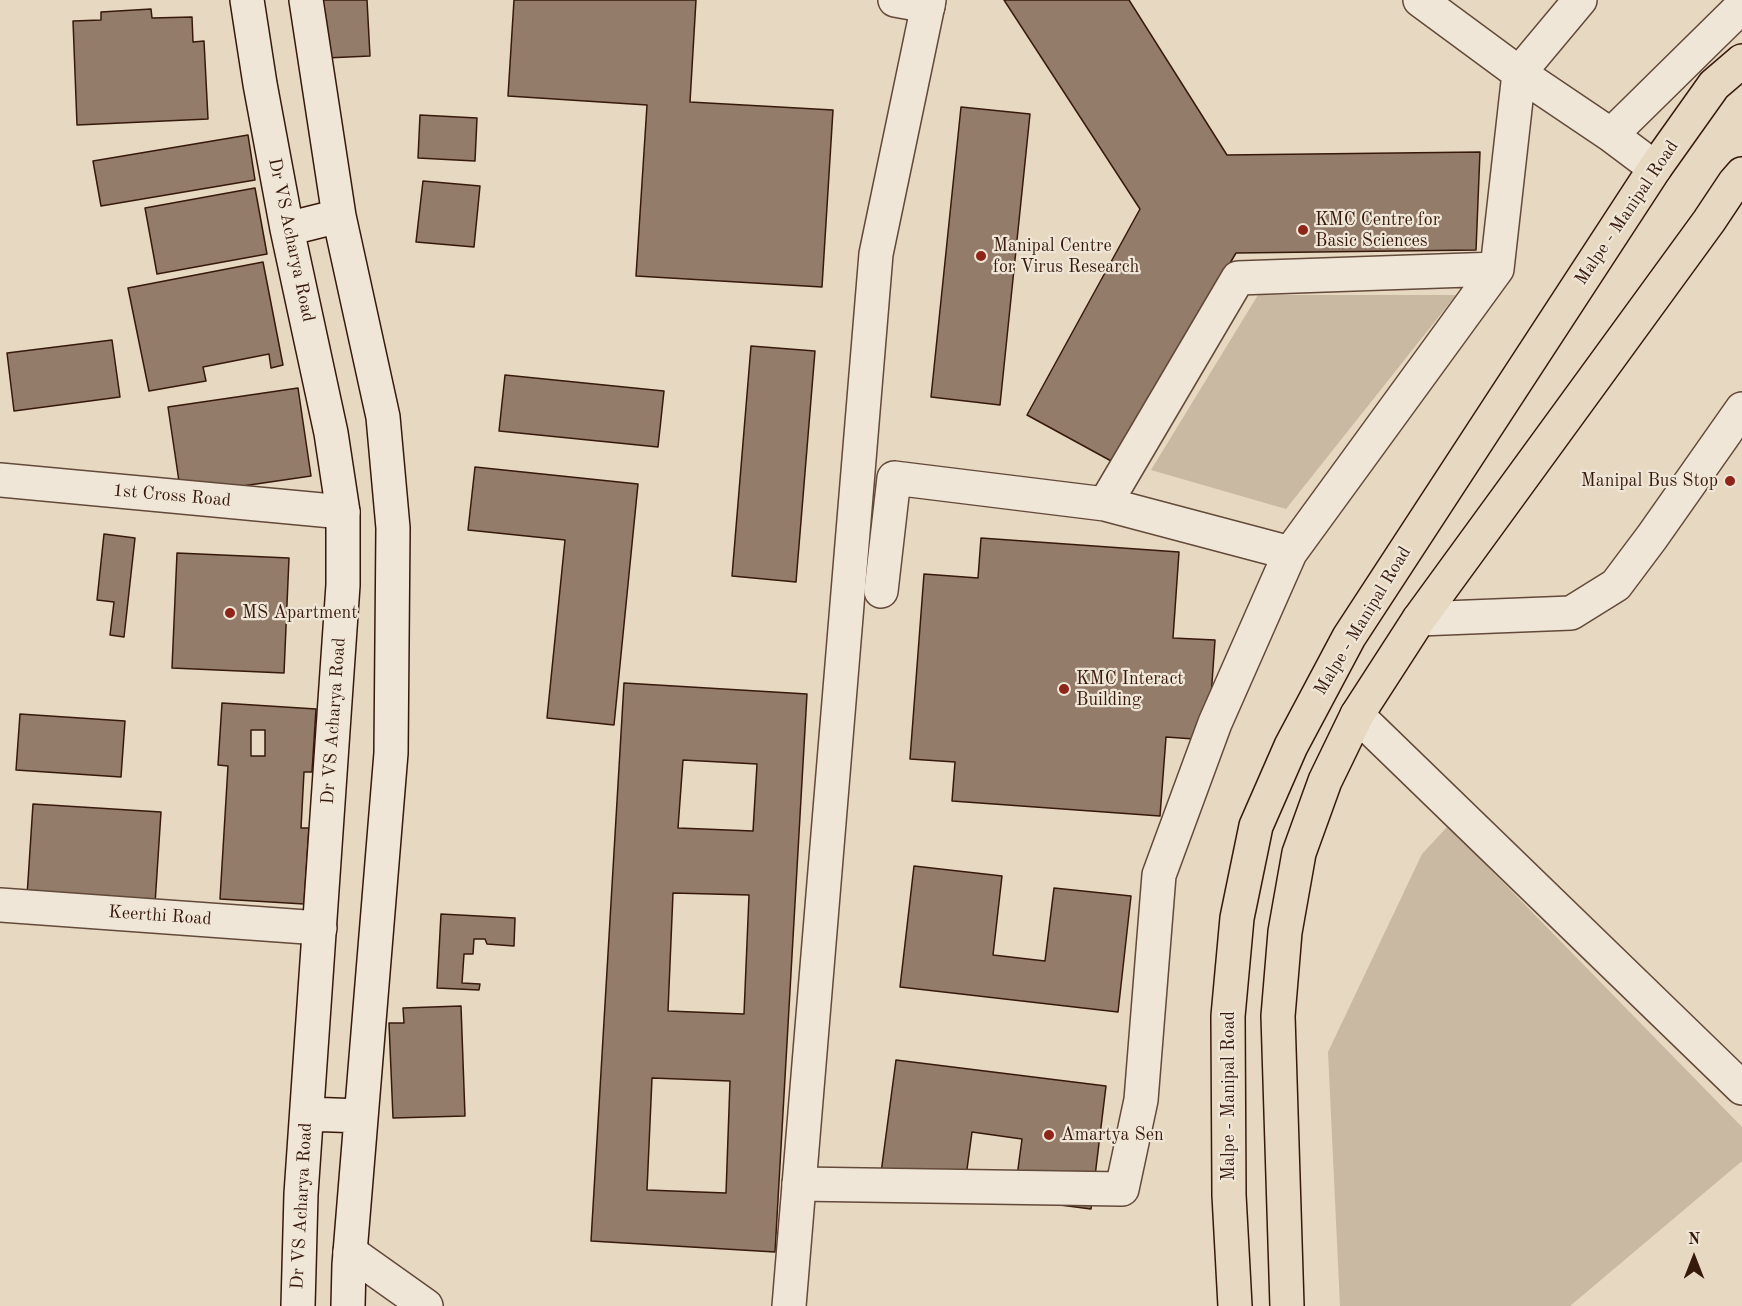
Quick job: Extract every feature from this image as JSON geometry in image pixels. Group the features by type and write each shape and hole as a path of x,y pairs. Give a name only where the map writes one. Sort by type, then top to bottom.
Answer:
{"highway":[{"name":"Malpe - Manipal Road","path":"1235,1306 1229,1195 1228,1016 1237,918 1256,826 1291,746 1349,637 1655,168 1714,85 1742,61"},
{"path":"1287,1306 1278,1016 1285,932 1299,853 1325,781 1357,715 1419,619 1742,174"}],"street":[{"name":"Dr VS Acharya Road","path":"247,0 260,84 288,229 331,433 343,512 343,585 301,1194 298,1306"},
{"path":"306,0 339,216 383,417 393,528 391,753 350,1252 348,1306"},
{"path":"789,1306 876,254 928,3 895,0"},
{"path":"1420,0 1519,74 1611,135 1655,168"},
{"path":"799,1184 1122,1189 1141,1100 1159,875 1215,723 1290,553 1497,269 1519,74 1580,0"},
{"path":"1611,135 1742,6"},
{"path":"288,229 339,216"},
{"path":"1105,504 1238,278 1497,269"},
{"path":"1419,619 1571,613 1616,585 1742,409"},
{"path":"881,591 894,478 1105,504 1290,553"},
{"name":"1st Cross Road","path":"0,480 343,512"},
{"path":"1357,715 1742,1088"},
{"name":"Keerthi Road","path":"0,905 320,928"},
{"path":"307,1114 361,1116"},
{"path":"350,1252 426,1306"}],"shaded area":[{"path":"1258,295 1456,295 1286,509 1151,470"},
{"path":"1448,826 1742,1127 1742,1161 1570,1306 1340,1306 1328,1052 1422,854"}],"building":[{"path":"323,0 367,0 370,56 326,58"},
{"path":"514,0 696,0 690,102 833,110 822,287 636,276 647,105 508,96"},
{"name":"KMC Centre for Basic Sciences","path":"1004,0 1129,0 1227,155 1480,152 1476,250 1236,253 1113,462 1027,415 1140,209"},
{"path":"151,9 152,18 192,17 193,42 204,41 208,119 77,125 73,21 101,20 101,12"},
{"name":"Manipal Centre for Virus Research","path":"961,107 1030,114 1000,405 931,397"},
{"path":"420,115 477,118 475,161 418,158"},
{"path":"248,135 255,180 101,206 93,161"},
{"path":"423,181 480,186 474,247 416,242"},
{"path":"255,188 267,254 157,274 145,208"},
{"path":"263,262 283,365 271,368 269,354 203,367 206,381 149,391 128,288"},
{"path":"112,340 120,397 14,411 7,353"},
{"path":"751,346 815,351 796,582 732,576"},
{"path":"505,375 664,391 658,447 499,431"},
{"path":"298,388 311,476 181,495 168,407"},
{"path":"475,467 638,484 614,725 547,718 565,540 468,530"},
{"path":"104,534 135,538 124,637 110,635 114,602 97,600"},
{"name":"KMC Interact Building","path":"981,538 1179,552 1173,638 1215,640 1208,740 1166,737 1160,816 952,801 955,762 910,759 924,574 978,578"},
{"name":"MS Apartment","path":"177,553 289,558 284,673 172,668"},
{"path":"624,683 807,694 775,1252 591,1241","holes":["683,760 757,764 753,831 678,828","673,893 749,895 744,1014 668,1011","652,1078 730,1081 726,1193 647,1190"]},
{"path":"222,703 316,709 312,772 304,772 301,828 309,828 304,904 220,899 228,766 218,765","holes":["251,730 265,730 265,756 251,756"]},
{"path":"20,714 125,721 121,777 16,770"},
{"path":"33,804 161,812 155,904 27,896"},
{"path":"914,866 1002,876 993,955 1045,961 1054,888 1131,896 1118,1012 900,987"},
{"path":"441,914 515,918 514,946 487,944 485,939 474,939 473,954 464,954 462,983 480,984 479,990 437,988"},
{"path":"461,1006 465,1116 393,1118 389,1023 404,1023 403,1008"},
{"name":"Amartya Sen","path":"896,1060 1106,1086 1091,1209 1014,1199 1022,1139 972,1132 963,1199 879,1188"}],"place":[{"name":"KMC Centre for Basic Sciences","path":"1303,230"},
{"name":"Manipal Centre for Virus Research","path":"981,256"},
{"name":"Manipal Bus Stop","path":"1730,481"},
{"name":"MS Apartment","path":"230,613"},
{"name":"KMC Interact Building","path":"1064,689"},
{"name":"Amartya Sen","path":"1049,1135"}]}
